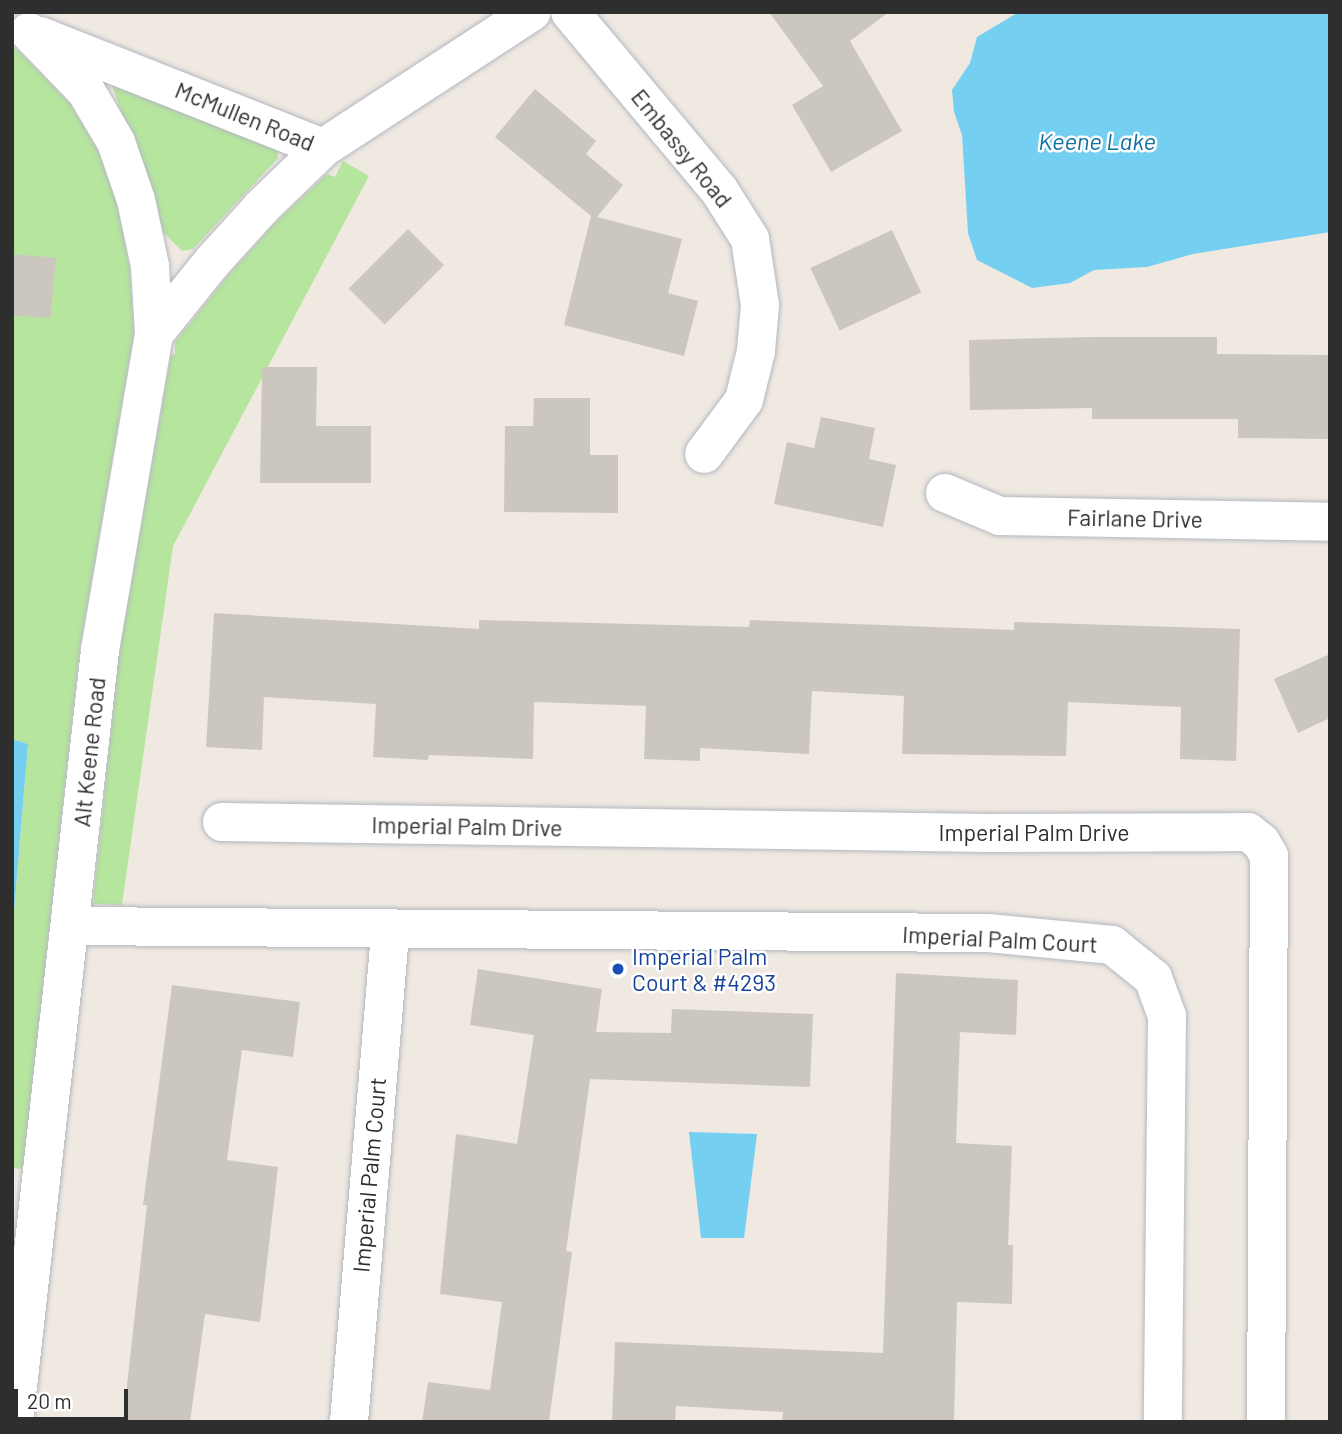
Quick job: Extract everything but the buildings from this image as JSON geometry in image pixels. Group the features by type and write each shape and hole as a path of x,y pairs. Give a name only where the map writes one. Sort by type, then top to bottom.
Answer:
{"street":[{"name":"McMullen Road","path":"21,28 323,148 532,12"},
{"name":"Embassy Road","path":"570,12 719,190 750,239 760,304 756,351 744,400 704,454"},
{"path":"21,28 86,91 116,142 136,200 147,253 155,334"},
{"name":"Alt Keene Road","path":"15,1422 100,650 155,334 212,261 262,207 323,148"},
{"name":"Fairlane Drive","path":"945,493 1000,516 1330,522"},
{"name":"Imperial Palm Drive","path":"222,822 987,833 1248,832 1261,842 1269,856 1266,1422"},
{"name":"Imperial Palm Court","path":"70,926 988,933 1112,945 1153,978 1167,1016 1163,1422"},
{"name":"Imperial Palm Court","path":"349,1422 390,929"}],"green space":[{"path":"12,48 19,51 71,105 99,152 118,206 130,270 134,333 80,647 23,1169 12,1168 12,935 28,744 12,739"},
{"path":"111,83 273,145 278,152 278,158 193,249 182,251 164,233"},
{"path":"343,161 369,176 173,546 122,905 93,904 119,653 171,355 175,354 175,342 275,223 327,174 335,177"}],"water":[{"name":"Keene Lake","path":"1019,12 1330,12 1330,232 1193,254 1147,267 1094,270 1070,283 1032,288 977,260 968,233 962,135 954,112 952,90 970,63 977,37"},
{"path":"12,739 28,744 12,935"},
{"path":"689,1132 757,1134 744,1238 701,1238"}],"place":[{"name":"Imperial Palm Court & #4293","path":"618,969"}]}
